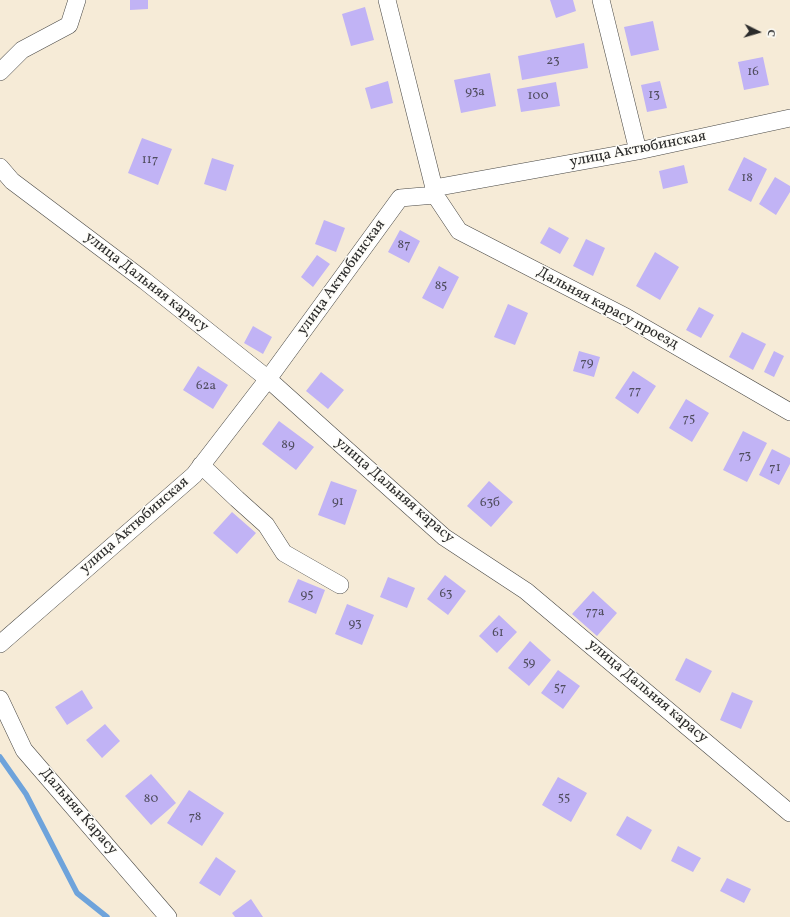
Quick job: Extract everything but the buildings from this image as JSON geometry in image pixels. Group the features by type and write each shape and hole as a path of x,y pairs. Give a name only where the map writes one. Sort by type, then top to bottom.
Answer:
{"street":[{"path":"0,72 22,50 69,25 77,0"},
{"name":"Дальняя карасу проезд","path":"387,0 434,192 459,231 626,317 790,412"},
{"path":"601,0 638,151"},
{"name":"улица Актюбинская","path":"0,644 194,475 268,379 400,198 638,151 790,118"},
{"name":"улица Дальняя карасу","path":"0,167 12,181 145,281 268,379 444,537 526,591 790,813"},
{"path":"201,465 236,499 266,525 284,553 340,585"},
{"name":"Дальняя Карасу","path":"0,699 24,750 168,917"}],"waterway":[{"path":"0,757 26,794 77,893 107,917"}]}
